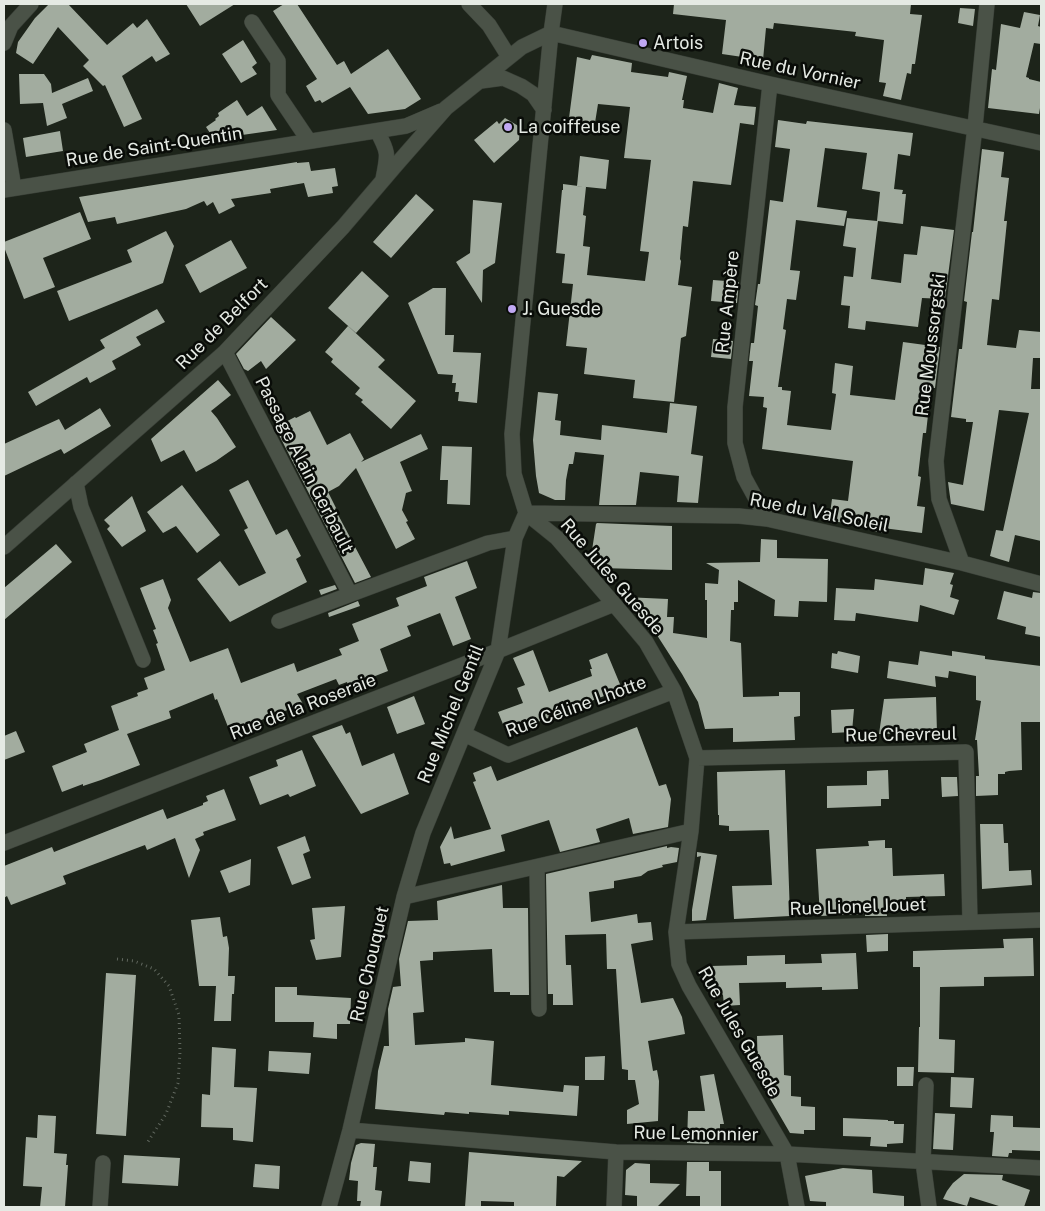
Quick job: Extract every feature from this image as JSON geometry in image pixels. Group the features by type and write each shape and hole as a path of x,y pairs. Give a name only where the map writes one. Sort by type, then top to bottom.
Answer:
{"street":[{"path":"4,43 11,26 31,4"},
{"path":"468,4 489,25 509,57"},
{"path":"526,513 514,474 512,434 555,4"},
{"name":"Rue Moussorgski","path":"962,563 938,499 936,461 975,128 987,4"},
{"path":"252,22 278,61 278,95 309,141"},
{"name":"Rue de Belfort","path":"4,547 225,352 343,227 446,108 522,47 551,33"},
{"name":"Rue du Vornier","path":"551,33 770,84 1041,143"},
{"path":"480,81 503,78 521,86 533,94 544,110"},
{"name":"Rue Ampère","path":"767,519 744,477 736,443 735,407 770,84"},
{"name":"Rue de Saint-Quentin","path":"9,189 406,126 446,108"},
{"path":"4,130 9,189"},
{"path":"377,131 387,154 383,180"},
{"name":"Passage Alain Gerbault","path":"225,352 350,594"},
{"path":"76,483 81,507 144,660"},
{"name":"Rue du Val Soleil","path":"526,513 730,516 767,519 962,563 1041,584"},
{"name":"Rue Michel Gentil","path":"404,897 423,832 498,651 515,538 526,513"},
{"name":"Rue Jules Guesde","path":"526,513 557,538 646,642 674,691 697,758 691,832 676,932 679,964 689,986 787,1154 797,1207"},
{"path":"279,621 488,543 515,538"},
{"name":"Rue de la Roseraie","path":"4,843 614,604"},
{"name":"Rue Céline Lhotte","path":"464,734 508,755 674,691"},
{"name":"Rue Chevreul","path":"697,758 966,752 970,922"},
{"name":"Rue Chouquet","path":"329,1207 350,1130 404,897 691,832"},
{"path":"537,867 539,1009"},
{"name":"Rue Lionel Jouet","path":"676,932 1041,920"},
{"path":"926,1085 923,1162 929,1207"},
{"name":"Rue Lemonnier","path":"350,1130 616,1152 787,1154 1041,1168"},
{"path":"614,1207 616,1152"},
{"path":"100,1207 103,1163"}],"path":[{"path":"117,959 134,961 154,969 169,986 179,1015 180,1052 178,1083 166,1114 147,1143"}],"building":[{"path":"49,4 68,4 107,45 133,23 137,28 147,19 170,54 156,62 152,56 122,76 142,119 124,127 105,85 103,86 83,66 89,60 58,27 33,64 16,53 18,42 35,18"},
{"path":"186,4 235,4 200,26"},
{"path":"284,4 297,4 337,65 344,61 351,74 388,49 421,99 405,109 368,114 350,87 322,103 320,100 315,102 306,86 317,79 273,11"},
{"path":"674,4 911,4 910,14 922,15 915,64 912,64 911,74 907,73 901,100 883,96 886,83 879,82 884,40 855,36 856,32 774,23 773,29 766,28 763,60 722,54 726,20 673,14"},
{"path":"960,8 975,9 973,26 958,23"},
{"path":"1024,12 1040,15 1038,26 1041,27 1041,44 1034,43 1026,77 1041,82 1039,114 988,108 992,69 996,70 1001,24 1020,28"},
{"path":"243,40 257,63 252,67 257,74 241,83 222,54"},
{"path":"592,55 632,63 631,72 668,77 669,72 687,76 682,100 684,100 683,108 713,113 719,83 738,88 734,105 756,107 754,125 740,123 731,185 693,181 688,227 683,226 678,285 692,287 686,336 681,338 674,402 633,398 635,380 584,374 587,348 566,346 573,284 562,283 565,254 556,253 563,184 586,187 583,215 586,216 583,246 590,247 587,275 645,281 649,252 640,251 651,160 624,158 630,107 598,104 594,129 579,127 580,119 569,118 577,57 590,60"},
{"path":"19,74 44,74 51,84 52,93 88,78 93,91 62,104 67,118 47,126 43,103 20,104"},
{"path":"237,100 247,116 262,106 277,130 214,139 206,127 216,120 219,116 218,113"},
{"path":"505,118 520,127 519,140 494,163 474,140 497,121 499,124"},
{"path":"778,120 806,124 807,121 913,133 910,156 898,154 894,189 903,190 902,194 906,194 903,224 878,221 871,279 901,283 904,254 917,255 921,226 954,230 945,299 922,298 918,327 866,321 865,330 848,328 850,306 841,305 844,276 853,277 856,248 843,246 847,218 877,221 880,192 862,189 867,153 825,148 817,207 847,211 844,226 796,220 790,270 800,271 796,300 787,299 783,329 786,330 778,387 782,387 782,390 791,391 787,425 831,430 836,394 832,393 835,363 853,366 850,395 895,400 903,342 940,347 935,388 931,388 926,433 923,433 918,476 921,477 917,506 925,507 922,533 883,528 882,533 865,529 866,525 829,521 832,499 848,501 853,461 762,449 767,408 763,407 764,397 749,396 753,361 749,361 751,343 754,343 758,306 755,305 758,284 760,284 770,200 783,202 790,149 775,147"},
{"path":"60,131 63,151 26,157 23,138"},
{"path":"982,149 1004,152 1001,177 1009,178 1004,221 1007,221 999,300 992,299 987,345 1016,348 1019,330 1041,332 1041,358 1033,358 1031,389 1041,389 1041,541 1015,535 1009,562 990,556 996,530 1003,531 1029,413 999,410 984,511 951,504 948,482 963,485 973,422 966,422 966,419 951,417 959,349 962,349 967,302 964,301"},
{"path":"580,156 609,160 606,189 577,186"},
{"path":"297,162 309,162 311,171 335,168 338,186 332,187 333,193 308,197 304,183 270,189 271,193 231,199 235,206 219,214 213,202 207,206 204,201 186,209 117,224 115,217 88,222 79,197"},
{"path":"416,194 434,210 391,258 373,242"},
{"path":"473,200 502,203 495,263 483,270 482,303 456,262 470,253"},
{"path":"80,212 91,239 43,258 55,287 24,299 4,247 4,242"},
{"path":"166,231 174,246 163,283 69,321 57,291 132,262 127,250"},
{"path":"231,240 247,268 200,293 185,265"},
{"path":"362,271 389,296 356,333 328,308"},
{"path":"713,280 739,282 737,303 711,301"},
{"path":"433,288 446,288 445,335 454,335 453,352 481,353 477,403 458,401 459,392 455,392 456,383 452,383 453,375 438,374 408,303"},
{"path":"157,309 165,322 136,337 141,345 112,361 116,369 90,383 87,377 36,406 28,392 105,348 100,340"},
{"path":"271,317 296,340 266,369 261,361 248,371 244,369 236,354"},
{"path":"348,326 385,360 378,367 416,401 391,429 361,402 363,400 355,394 360,388 331,362 333,359 325,352"},
{"path":"713,339 733,341 731,359 711,357"},
{"path":"218,380 231,395 211,411 236,447 196,472 184,450 161,462 151,439"},
{"path":"538,392 558,394 555,420 561,421 560,435 601,440 602,425 667,433 670,403 697,406 691,454 703,456 698,503 677,502 679,476 640,472 636,505 599,505 604,455 575,452 573,464 569,464 565,500 555,500 539,493 533,440"},
{"path":"100,408 111,426 64,454 61,449 4,476 4,444 59,419 65,430"},
{"path":"310,411 327,445 350,433 364,459 361,462 421,434 428,449 400,462 412,491 406,493 402,510 415,539 396,549 356,468 339,486 328,492 371,577 355,583 278,433 281,432 278,426"},
{"path":"442,446 472,447 470,505 447,504 448,480 440,480"},
{"path":"248,480 276,535 287,529 301,556 296,559 307,582 230,622 197,579 220,561 239,586 266,573 244,530 248,528 229,490"},
{"path":"182,485 220,535 197,553 176,526 163,533 147,512"},
{"path":"132,496 146,531 122,547 107,529 110,526 104,520"},
{"path":"597,523 672,526 672,570 601,568 591,557"},
{"path":"761,539 777,540 777,558 828,559 827,602 799,601 798,617 774,616 775,600 738,580 738,602 734,602 734,610 731,610 730,641 741,643 743,697 779,696 779,692 800,692 800,716 794,717 795,740 733,742 733,728 705,729 698,702 682,674 655,632 624,597 668,599 667,617 674,617 673,633 707,638 705,583 718,584 719,570 706,563 760,562"},
{"path":"56,544 72,562 4,620 4,588"},
{"path":"467,561 477,588 455,597 471,639 453,646 440,613 407,626 411,636 380,649 388,671 348,685 347,682 339,685 336,679 297,694 303,704 230,732 213,693 169,711 171,718 127,734 140,765 62,792 52,766 87,752 84,744 119,730 111,706 138,696 137,693 148,689 144,678 165,670 156,644 158,643 153,630 156,629 140,588 163,579 171,600 168,608 190,662 228,648 241,683 294,663 297,672 342,655 339,649 359,641 352,624 399,606 396,598 427,586 424,577"},
{"path":"925,568 954,573 950,584 953,585 950,597 959,600 954,615 920,605 918,622 856,613 855,621 834,620 836,588 874,590 875,579 923,585"},
{"path":"335,585 337,589 321,595 319,590"},
{"path":"1004,591 1032,598 1033,592 1041,593 1041,637 1025,634 1026,627 997,619"},
{"path":"358,601 360,606 329,617 328,613"},
{"path":"533,650 549,692 592,676 589,660 607,653 622,689 507,734 498,712 523,703 517,688 525,685 513,658"},
{"path":"838,651 860,656 858,673 831,668 832,653 837,654"},
{"path":"920,651 952,656 952,651 985,656 985,659 1041,666 1040,722 1021,722 1022,770 998,774 998,795 976,796 976,776 979,776 977,740 975,740 981,701 976,700 976,676 949,671 948,678 935,676 936,687 887,678 889,661 918,665"},
{"path":"414,696 425,724 397,734 387,707"},
{"path":"936,697 937,733 879,734 884,699"},
{"path":"854,709 852,732 832,733 831,710"},
{"path":"342,725 346,734 350,732 362,766 394,753 409,794 361,814 312,736"},
{"path":"637,727 659,786 666,784 671,799 668,827 633,834 629,818 596,829 600,842 560,852 549,820 501,835 505,851 451,866 450,863 444,864 440,847 451,826 454,839 491,829 473,782 476,781 473,773 491,766 497,781"},
{"path":"16,731 25,752 4,760 4,736"},
{"path":"302,750 316,786 290,797 288,794 260,805 249,777 278,766 276,760"},
{"path":"785,770 790,916 734,919 732,886 772,885 769,830 729,831 729,826 719,825 717,772"},
{"path":"888,770 889,799 881,799 881,806 827,808 827,786 867,785 867,771"},
{"path":"941,777 957,777 958,796 942,797"},
{"path":"224,789 236,820 203,832 204,835 195,839 200,850 189,878 175,838 147,850 145,845 63,876 66,884 11,905 7,896 4,898 4,866 52,847 54,852 163,809 167,819 203,805 203,803 208,801 206,796"},
{"path":"980,824 1003,824 1004,843 1008,843 1009,871 1031,870 1032,885 982,889"},
{"path":"305,836 310,851 303,854 311,878 292,885 277,847"},
{"path":"885,840 885,848 892,848 893,876 944,874 945,896 906,897 906,900 886,902 887,916 865,916 865,914 820,916 816,849 869,846 868,841"},
{"path":"667,846 667,848 679,848 677,862 662,865 663,867 648,871 641,876 614,881 614,888 589,892 591,922 637,914 638,923 651,922 653,940 631,944 641,1003 673,998 682,1017 685,1034 648,1041 653,1071 657,1070 659,1081 658,1121 627,1124 627,1110 639,1104 635,1080 628,1080 628,1070 622,1069 616,969 607,969 606,934 565,935 566,965 571,965 573,1005 553,1005 553,994 548,994 546,874"},
{"path":"697,852 717,855 706,920 692,921 692,910 701,856 697,857"},
{"path":"251,859 250,885 229,893 220,871"},
{"path":"502,885 503,908 528,908 529,995 510,995 510,992 494,992 492,949 433,952 433,960 420,961 424,1012 413,1013 415,1045 465,1042 465,1038 494,1041 491,1085 563,1092 564,1085 579,1086 577,1116 509,1111 509,1115 445,1112 444,1115 375,1109 378,1071 384,1046 389,1046 388,1009 393,987 401,986 399,959 408,921 438,920 437,901"},
{"path":"345,906 341,957 316,960 310,940 315,939 312,908"},
{"path":"220,917 223,937 227,936 229,948 228,976 235,976 231,1021 214,1021 216,986 199,986 191,920"},
{"path":"888,934 888,951 867,952 866,935"},
{"path":"1033,938 1034,976 984,977 984,986 940,987 939,1039 955,1040 954,1073 918,1072 920,967 913,967 913,951 1004,948 1003,939"},
{"path":"856,953 858,989 786,988 786,982 739,983 740,1005 724,1006 723,995 712,985 711,966 747,965 747,956 785,955 785,964 822,963 821,954"},
{"path":"106,973 136,975 126,1136 96,1134"},
{"path":"275,987 297,987 297,995 351,998 350,1024 337,1024 337,1039 313,1037 314,1022 275,1022"},
{"path":"783,1035 784,1075 791,1076 791,1096 801,1097 801,1106 815,1107 815,1130 804,1130 804,1134 790,1133 758,1078 757,1036"},
{"path":"212,1047 236,1049 234,1087 257,1088 253,1142 233,1140 233,1128 201,1127 202,1094 210,1095"},
{"path":"269,1051 311,1053 309,1074 268,1071"},
{"path":"605,1056 604,1080 585,1080 585,1057"},
{"path":"897,1067 914,1067 913,1086 897,1086"},
{"path":"714,1074 724,1124 720,1124 720,1135 710,1135 709,1144 687,1143 688,1111 705,1111 700,1076"},
{"path":"951,1077 974,1078 972,1108 950,1107"},
{"path":"935,1113 955,1114 953,1150 933,1149"},
{"path":"38,1115 56,1116 54,1153 67,1154 65,1207 40,1207 42,1187 23,1186 26,1137 37,1138"},
{"path":"991,1115 1013,1116 1013,1127 1041,1128 1040,1151 1012,1150 1008,1157 992,1156 994,1132 990,1132"},
{"path":"843,1118 888,1120 894,1121 894,1124 904,1124 903,1143 887,1144 887,1147 870,1146 871,1137 843,1136"},
{"path":"361,1143 375,1144 373,1167 377,1167 375,1190 382,1191 380,1207 360,1207 361,1201 357,1201 358,1181 349,1180 356,1145"},
{"path":"469,1152 582,1161 564,1177 557,1176 556,1207 514,1207 514,1202 481,1201 481,1207 465,1207"},
{"path":"124,1155 180,1158 178,1186 122,1183"},
{"path":"410,1161 431,1163 430,1183 408,1181"},
{"path":"687,1162 709,1162 709,1171 721,1171 721,1207 700,1207 700,1196 686,1196"},
{"path":"635,1163 650,1164 650,1183 680,1184 657,1207 637,1207 637,1196 625,1195 626,1170"},
{"path":"255,1164 280,1166 279,1189 253,1187"},
{"path":"843,1168 872,1170 873,1193 904,1196 904,1207 826,1207 826,1202 810,1201 805,1176"},
{"path":"964,1174 1003,1175 1002,1180 1030,1190 1024,1207 1002,1207 970,1197 967,1206 943,1199 953,1183"}],"place":[{"name":"Artois","path":"643,43"},
{"name":"La coiffeuse","path":"508,127"},
{"name":"J. Guesde","path":"512,309"}]}
